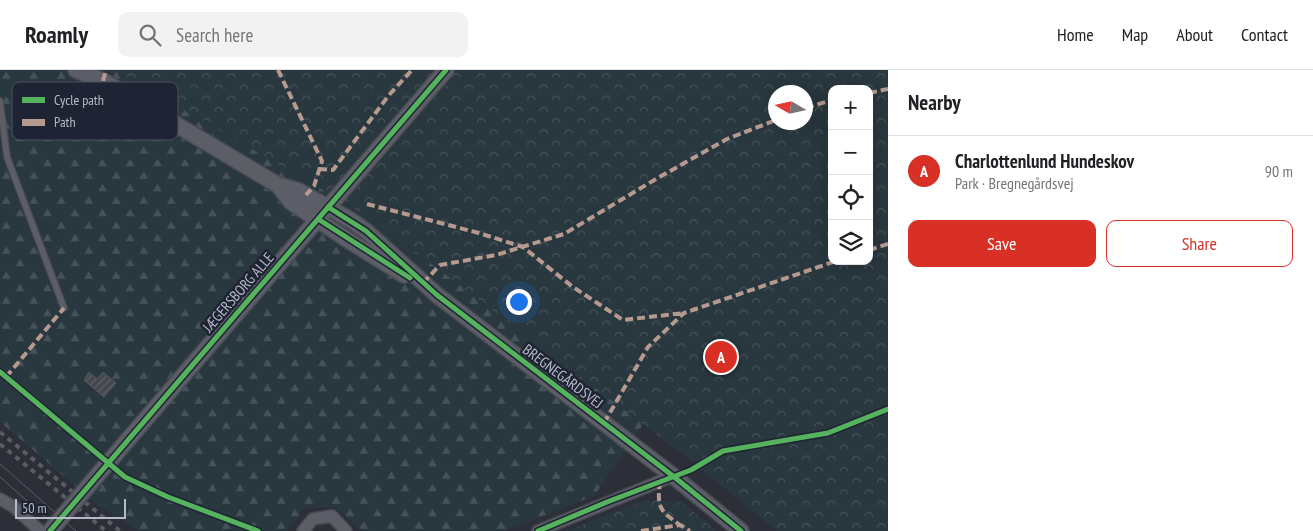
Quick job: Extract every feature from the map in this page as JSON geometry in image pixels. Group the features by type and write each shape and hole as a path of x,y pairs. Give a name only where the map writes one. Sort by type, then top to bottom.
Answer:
{"street":[{"path":"76,70 105,82"},
{"name":"JÆGERSBORG ALLE","path":"50,531 446,70"},
{"path":"178,126 278,185"},
{"name":"BREGNEGÅRDSVEJ","path":"278,185 299,190 366,231 437,295 673,476 741,531"},
{"name":"BREGNEGÅRDSVEJ","path":"278,185 291,202 437,295"},
{"path":"538,531 673,476"},
{"path":"0,500 14,507 40,531"},
{"path":"303,531 313,519 332,516 346,531"}],"lane":[{"path":"0,101 7,157 64,308"}],"green space":[{"path":"0,70 888,70 873,85 828,85 828,96 813,123 813,85 768,85 768,130 809,130 644,423 594,496 504,531 362,531 335,507 304,508 288,531 139,531 98,505 0,422"},
{"path":"115,70 888,70 888,531 777,531 680,452 371,218 178,106 178,82 136,82"},
{"path":"644,500 682,502 716,531 567,531"}],"building":[{"path":"103,372 116,383 104,397 84,380 90,373 97,379"}],"tram line":[{"path":"0,464 76,531"},
{"path":"0,477 61,531"}],"railway":[{"path":"0,432 120,531"},
{"path":"0,444 106,531"}],"marked path":[{"path":"103,81 106,70"},
{"path":"278,70 322,161 314,186 306,195"},
{"path":"319,169 333,170 389,95 412,70"},
{"path":"873,92 888,89"},
{"path":"813,106 828,101"},
{"path":"423,283 440,265 496,255 564,234 727,139 768,123"},
{"path":"367,204 479,233 523,247 573,287 623,320 684,313"},
{"path":"873,249 888,244"},
{"path":"604,423 648,347 684,313 828,264"},
{"path":"6,377 64,308"},
{"path":"660,481 659,503 661,508 680,525"},
{"path":"641,531 680,525 690,531"}],"cycle path":[{"path":"50,531 446,70"},
{"path":"328,207 366,231 437,295 673,476 741,531"},
{"path":"318,219 410,278"},
{"path":"0,372 125,477 168,497 258,531"},
{"path":"538,531 691,470 723,451 828,433 888,409"}],"place":[{"name":"Charlottenlund Hundeskov","path":"721,357"}]}
